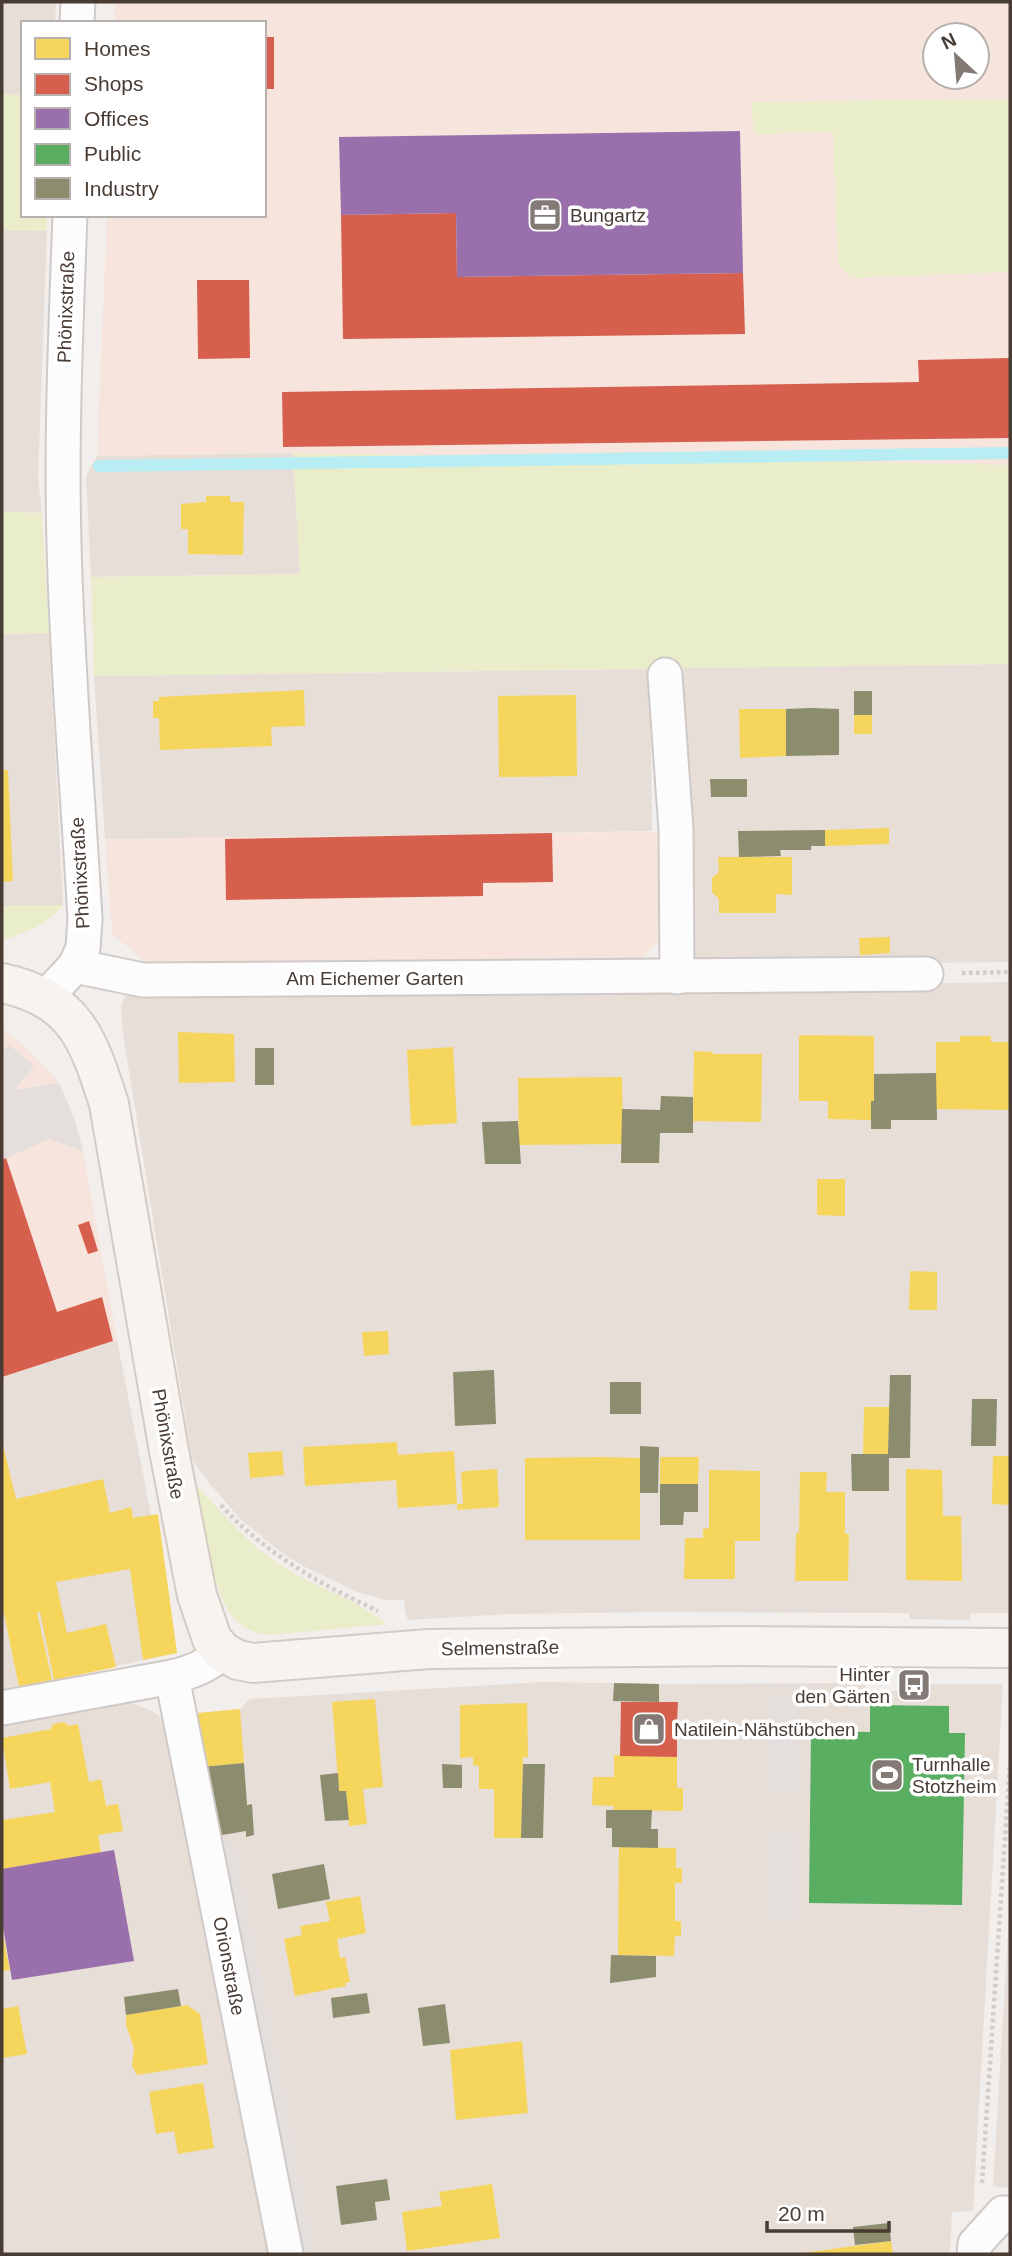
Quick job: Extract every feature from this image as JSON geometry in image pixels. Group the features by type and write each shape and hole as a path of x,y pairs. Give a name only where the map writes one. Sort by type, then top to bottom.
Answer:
{"main road":[{"path":"2,983 46,998"},
{"name":"Phönixstraße","path":"46,998 66,1014 86,1042 109,1104 192,1575 203,1617 212,1639 223,1653"},
{"name":"Selmenstraße","path":"223,1653 253,1663 429,1649 741,1646 1010,1648"}],"street":[{"path":"77,21 78,2"},
{"name":"Phönixstraße","path":"46,998 75,966 83,948 85,919 71,722 64,544 64,347 70,217"},
{"path":"665,675 676,830 677,977"},
{"name":"Am Eichemer Garten","path":"75,966 144,980 926,974"},
{"path":"2,1708 172,1677 210,1664 223,1653"},
{"name":"Orionstraße","path":"172,1677 286,2254"},
{"path":"974,2254 975,2244 1007,2213"}],"path":[{"path":"926,974 1010,972"},
{"path":"220,1504 247,1532 286,1562 386,1615 429,1649"},
{"path":"1007,2213 982,2188 1010,1764"}],"shaded area":[{"path":"2,2 56,2 55,21 21,21 21,95 2,94"},
{"path":"115,2 1010,2 1010,99 751,102 755,134 833,131 838,265 851,278 1010,272 1010,465 293,453 97,456 107,217 266,217 266,21 114,21"},
{"path":"2,230 47,231 38,477 42,513 2,512"},
{"path":"293,453 300,574 91,577 86,476 97,456"},
{"path":"49,633 63,905 2,906 2,634"},
{"path":"1010,664 1010,962 690,966 681,668"},
{"path":"650,669 652,831 105,839 94,676"},
{"path":"661,832 662,938 641,959 145,963 112,933 105,839"},
{"path":"1010,982 1010,1613 971,1613 970,1620 909,1619 909,1613 658,1612 509,1614 408,1620 404,1600 386,1600 357,1592 282,1553 240,1519 192,1459 123,1034 121,1006 125,996"},
{"path":"2,1030 24,1045 49,1070 59,1083 74,1118 83,1151 117,1340 2,1377"},
{"path":"9,1045 34,1066 14,1090 59,1083 74,1118 83,1151 49,1139 2,1160 2,1052"},
{"path":"117,1340 151,1515 162,1550 177,1653 2,1691 2,1377"},
{"path":"544,1682 864,1683 869,1691 926,1691 927,1684 1003,1684 973,2211 952,2212 950,2254 315,2254 235,1845 216,1836 202,1767 198,1713 240,1709 250,1699"},
{"path":"800,1694 799,1794 768,1794 768,1695"},
{"path":"127,1702 159,1716 166,1727 276,2254 2,2254 2,1725"},
{"path":"766,1833 797,1833 797,1920 766,1920"},
{"path":"216,1836 235,1845 315,2254 298,2254"},
{"path":"1010,1900 1010,2188 993,2186"}],"green space":[{"path":"2,94 21,95 21,217 47,217 47,231 2,230"},
{"path":"1010,99 1010,272 851,278 838,265 833,132 754,134 751,102"},
{"path":"293,453 1010,465 1010,664 94,676 91,577 300,574"},
{"path":"2,512 42,513 49,633 2,634"},
{"path":"63,905 36,927 2,940 2,906"},
{"path":"193,1481 233,1525 267,1555 292,1572 361,1607 387,1624 269,1635 250,1630 239,1623 227,1609 220,1594"}],"building: Homes":[{"path":"206,496 230,496 230,502 244,502 243,555 188,554 188,529 181,529 181,504 206,502"},
{"path":"304,690 305,726 271,727 272,746 160,750 159,718 153,718 153,701 159,701 159,697"},
{"path":"576,695 577,776 499,777 498,696"},
{"path":"739,709 786,709 786,756 740,758"},
{"path":"854,715 872,715 872,734 854,734"},
{"path":"2,770 8,770 13,881 2,882"},
{"path":"889,828 889,844 825,846 825,830"},
{"path":"718,857 792,857 792,895 776,894 776,913 719,913 719,899 712,892 712,878 719,872"},
{"path":"890,937 890,953 860,955 859,938"},
{"path":"178,1032 234,1034 235,1082 179,1083"},
{"path":"799,1036 874,1036 874,1101 871,1101 871,1120 828,1119 828,1101 799,1101"},
{"path":"960,1036 991,1036 991,1042 1010,1042 1010,1110 936,1109 936,1042 960,1042"},
{"path":"453,1047 457,1123 411,1126 407,1050"},
{"path":"694,1051 713,1054 762,1054 761,1122 693,1121"},
{"path":"622,1077 623,1144 519,1145 518,1078"},
{"path":"817,1179 845,1179 845,1216 817,1215"},
{"path":"910,1271 937,1272 937,1310 909,1310"},
{"path":"388,1331 389,1354 364,1356 362,1332"},
{"path":"864,1407 890,1407 888,1454 863,1454"},
{"path":"2,1441 16,1499 103,1479 110,1513 131,1507 133,1518 158,1514 177,1653 143,1660 130,1569 56,1582 67,1633 106,1624 116,1667 54,1680 40,1612 37,1612 52,1680 19,1687 2,1604"},
{"path":"397,1442 398,1455 454,1451 457,1504 398,1508 396,1480 305,1486 303,1447"},
{"path":"282,1451 284,1475 250,1478 248,1453"},
{"path":"993,1456 1010,1456 1010,1505 992,1504"},
{"path":"660,1457 699,1457 698,1484 660,1484"},
{"path":"525,1458 640,1458 640,1540 525,1540"},
{"path":"497,1469 499,1507 457,1510 457,1504 463,1504 461,1473"},
{"path":"906,1469 942,1470 943,1516 961,1516 962,1581 906,1580"},
{"path":"709,1470 760,1471 760,1541 735,1541 735,1579 684,1579 685,1538 703,1538 703,1529 709,1528"},
{"path":"800,1472 827,1472 826,1492 845,1492 845,1534 849,1534 848,1581 795,1581"},
{"path":"375,1699 383,1787 363,1789 367,1824 349,1826 346,1791 339,1791 332,1702"},
{"path":"527,1703 528,1757 523,1757 521,1838 494,1838 494,1789 479,1789 479,1766 473,1765 473,1757 460,1758 460,1705"},
{"path":"240,1709 244,1763 202,1767 198,1713"},
{"path":"64,1722 69,1726 78,1724 89,1782 101,1779 106,1806 118,1804 123,1831 98,1835 101,1853 2,1869 2,1820 55,1812 50,1782 10,1789 2,1738 51,1729 53,1724"},
{"path":"614,1755 677,1757 677,1788 683,1788 683,1811 613,1810 614,1806 592,1805 593,1777 614,1777"},
{"path":"619,1847 676,1848 676,1868 682,1868 682,1883 675,1883 675,1921 681,1921 681,1936 675,1936 674,1956 618,1955"},
{"path":"360,1896 366,1933 337,1939 340,1958 345,1957 350,1982 345,1983 346,1986 295,1996 284,1939 302,1935 300,1926 330,1921 326,1902"},
{"path":"2,1930 10,1970 2,1971"},
{"path":"187,2005 200,2014 208,2064 137,2075 132,2066 134,2048 126,2025 126,2015"},
{"path":"18,2006 27,2054 2,2058 2,2009"},
{"path":"522,2041 528,2113 456,2120 450,2050"},
{"path":"203,2083 214,2148 178,2154 174,2131 156,2134 149,2092"},
{"path":"492,2184 500,2238 407,2251 402,2212 442,2206 439,2192"},
{"path":"891,2241 893,2254 802,2254 802,2253"}],"building: Shops":[{"path":"266,37 274,37 274,89 266,89"},
{"path":"456,213 457,277 743,273 745,334 343,339 341,215"},
{"path":"197,280 249,280 250,358 198,359"},
{"path":"1010,358 1010,438 283,447 282,392 919,382 918,360"},
{"path":"552,833 553,882 483,883 483,896 226,900 225,839"},
{"path":"6,1158 57,1312 102,1297 113,1341 2,1377 2,1160"},
{"path":"89,1221 98,1251 88,1254 78,1225"},
{"path":"621,1702 678,1702 677,1722 684,1722 683,1737 677,1737 677,1757 620,1756"}],"building: Offices":[{"path":"740,131 743,273 457,277 456,213 341,215 339,137"},
{"path":"114,1850 134,1961 12,1980 2,1921 2,1869"}],"building: Public":[{"name":"Turnhalle Stotzheim","path":"870,1705 949,1706 949,1733 965,1733 962,1905 809,1903 811,1731 870,1732"}],"building: Industry":[{"path":"854,691 872,691 872,715 854,715"},
{"path":"786,709 839,709 839,755 786,756"},
{"path":"710,779 747,779 747,797 711,797"},
{"path":"825,830 825,846 811,846 811,850 780,850 781,856 739,857 738,831"},
{"path":"255,1048 274,1048 274,1085 255,1085"},
{"path":"936,1073 937,1120 891,1120 891,1129 871,1129 874,1074"},
{"path":"661,1096 693,1097 693,1133 660,1133 659,1163 621,1163 622,1109 660,1110"},
{"path":"518,1121 521,1164 485,1164 482,1122"},
{"path":"494,1370 496,1424 455,1426 453,1372"},
{"path":"890,1375 911,1375 910,1458 889,1458 889,1491 852,1491 851,1454 888,1454"},
{"path":"610,1382 641,1382 641,1414 610,1414"},
{"path":"972,1399 997,1399 996,1446 971,1446"},
{"path":"640,1446 659,1447 658,1493 640,1493"},
{"path":"660,1484 698,1484 698,1512 684,1512 683,1525 660,1525"},
{"path":"614,1683 659,1684 659,1702 613,1701"},
{"path":"244,1763 247,1805 252,1804 254,1835 246,1837 246,1831 216,1836 202,1767"},
{"path":"442,1764 462,1765 462,1788 443,1788"},
{"path":"523,1764 545,1764 543,1838 521,1838"},
{"path":"338,1773 339,1791 346,1791 349,1820 325,1821 320,1775"},
{"path":"606,1810 652,1810 651,1829 658,1829 658,1848 612,1847 612,1828 606,1828"},
{"path":"324,1864 330,1899 278,1909 272,1874"},
{"path":"611,1955 656,1956 656,1977 610,1983"},
{"path":"178,1989 181,2006 126,2015 124,1997"},
{"path":"367,1993 370,2013 333,2018 331,1998"},
{"path":"445,2004 450,2043 423,2046 418,2008"},
{"path":"387,2179 390,2200 375,2202 377,2220 341,2225 336,2186"},
{"path":"889,2223 891,2241 855,2245 853,2227"}],"waterway":[{"path":"99,466 1010,453"}],"place":[{"name":"Bungartz","path":"545,215"},
{"name":"Hinter den Gärten","path":"914,1685"},
{"name":"Natilein-Nähstübchen","path":"649,1729"},
{"name":"Turnhalle Stotzheim","path":"887,1775"}]}
